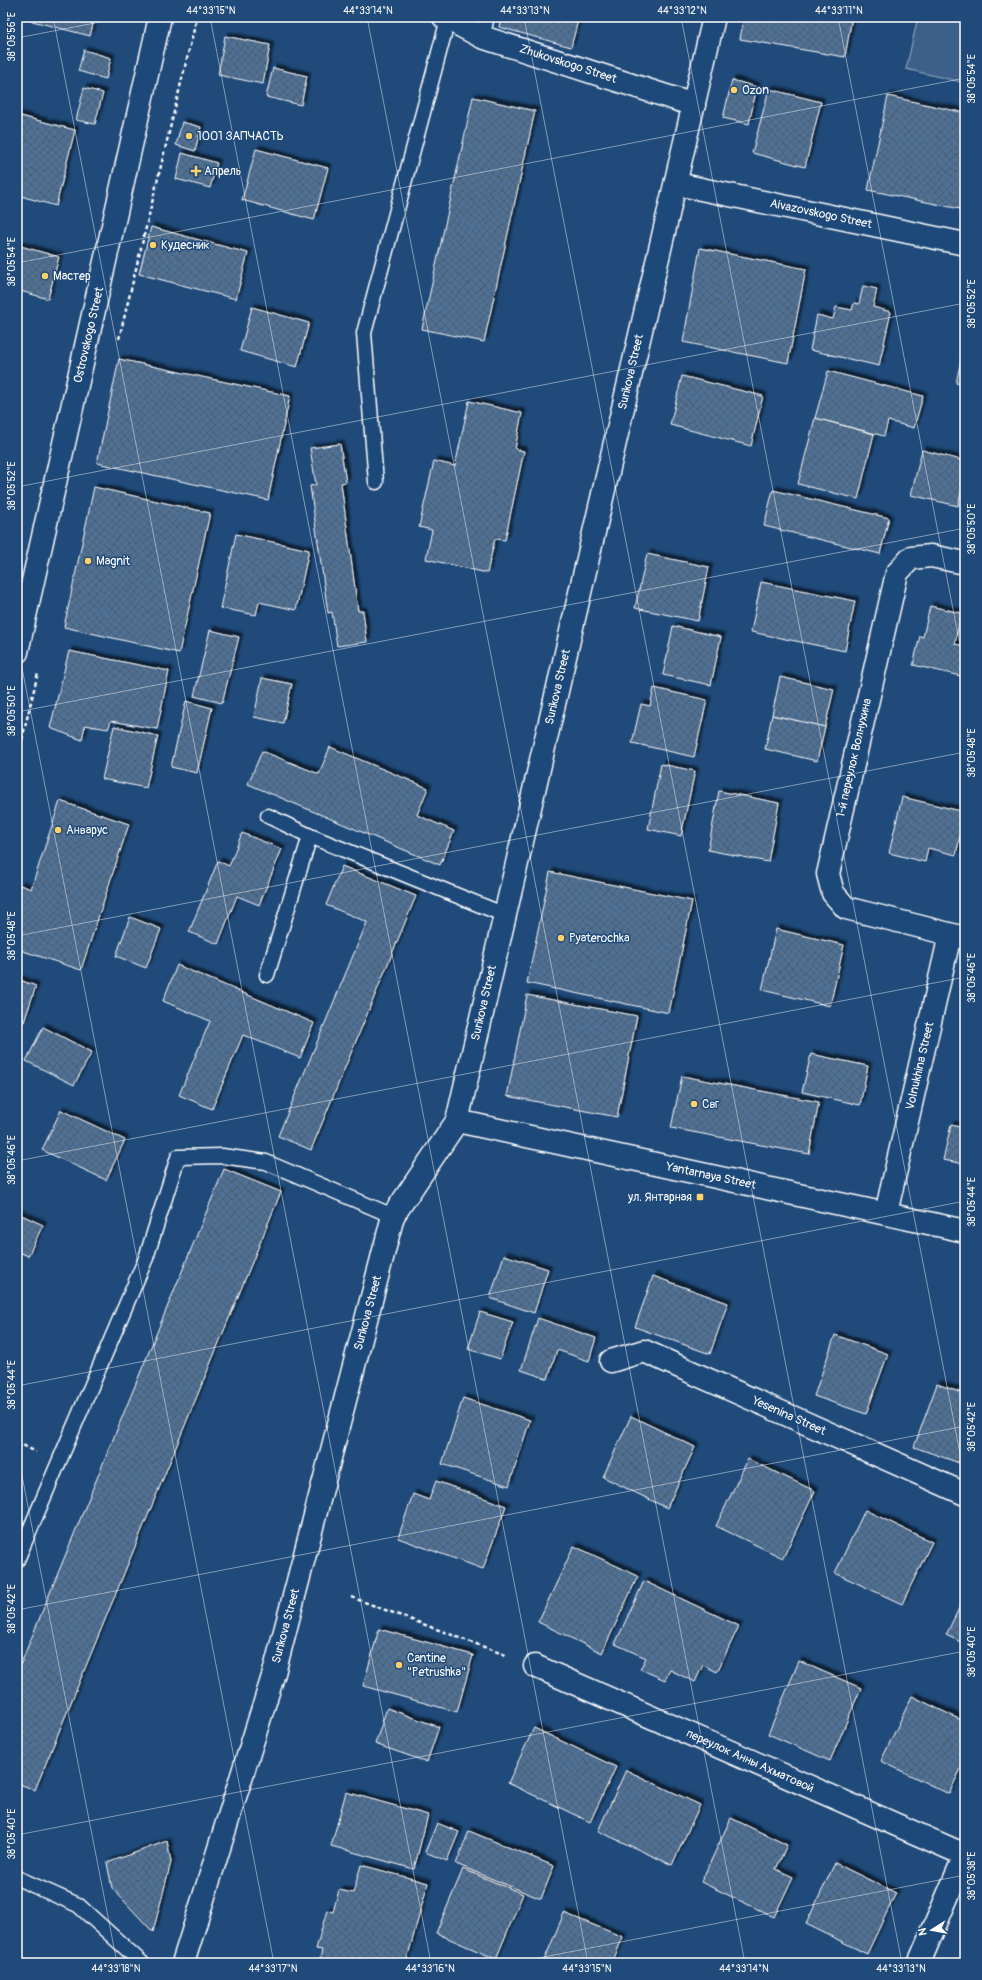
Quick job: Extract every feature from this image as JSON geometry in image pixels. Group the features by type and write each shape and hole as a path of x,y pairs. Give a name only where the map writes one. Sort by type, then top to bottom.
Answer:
{"street":[{"name":"Ostrovskogo Street","path":"17,652 21,623 160,17"},
{"name":"Surikova Street","path":"183,1963 274,1673 393,1216 457,1121 664,233 677,184 714,17"},
{"name":"Zhukovskogo Street","path":"446,18 485,27 694,105"},
{"name":"Aivazovskogo Street","path":"677,184 965,244"},
{"name":"1-й переулок Волнухина","path":"957,937 846,908 832,893 828,874 896,573 911,558 931,556 965,563"},
{"name":"Volnukhina Street","path":"886,1213 957,937"},
{"name":"Yantarnaya Street","path":"457,1121 965,1231"},
{"name":"Yesenina Street","path":"611,1361 644,1351 965,1494"},
{"name":"переулок Анны Ахматовой","path":"535,1666 965,1855"},
{"path":"919,1963 965,1855"}],"lane":[{"path":"376,482 364,333 446,18"},
{"path":"268,816 310,836 505,915"},
{"path":"267,975 310,836"},
{"path":"17,1560 146,1258 178,1157 222,1156 266,1162 393,1216"},
{"path":"17,1878 78,1905 142,1963"}],"path":[{"path":"351,1598 535,1666"}],"shaded area":[{"path":"918,17 965,17 965,83 906,69"}],"building":[{"path":"17,17 95,17 90,36"},
{"path":"501,17 579,17 571,47 499,27"},
{"path":"744,17 852,17 845,57 740,39"},
{"path":"225,36 270,45 263,84 218,75"},
{"path":"84,50 111,58 106,79 78,71"},
{"path":"273,68 307,76 301,105 266,97"},
{"path":"732,80 757,87 749,124 723,118"},
{"path":"84,88 103,93 95,124 76,120"},
{"path":"769,89 821,102 805,167 752,153"},
{"path":"888,96 965,113 965,210 868,190"},
{"path":"473,97 535,111 484,342 422,329"},
{"path":"17,115 75,130 56,206 17,195"},
{"name":"1001 ЗАПЧАСТЬ","path":"182,122 201,127 195,151 176,145"},
{"path":"256,149 328,168 314,220 242,200"},
{"name":"Апрель","path":"182,153 217,163 210,188 176,179"},
{"path":"151,227 248,253 236,299 139,274"},
{"path":"17,245 59,257 48,299 17,290"},
{"path":"700,248 806,269 788,363 683,342"},
{"path":"863,286 877,289 873,307 891,312 879,366 810,350 817,315 833,319 836,307 852,310 854,303 859,304"},
{"path":"252,307 309,323 297,367 240,351"},
{"path":"965,342 965,385 956,383"},
{"path":"119,359 290,396 268,500 97,463"},
{"path":"828,371 923,396 914,428 888,421 884,436 815,418"},
{"path":"682,376 763,396 751,446 670,425"},
{"path":"469,401 522,413 515,449 524,451 505,540 495,539 487,573 426,559 432,530 419,527 434,461 455,466"},
{"path":"815,418 874,434 858,499 798,484"},
{"path":"340,444 346,482 341,483 358,611 363,611 367,642 337,646 332,612 328,613 310,486 316,485 310,448"},
{"path":"922,450 965,461 965,476 958,506 911,495"},
{"path":"94,487 210,513 179,653 64,627"},
{"path":"773,490 889,518 880,554 764,526"},
{"path":"236,534 309,550 296,610 259,602 256,615 220,608"},
{"path":"647,554 709,567 698,621 635,608"},
{"path":"761,582 855,601 845,651 751,632"},
{"path":"930,606 961,613 955,644 965,646 965,677 913,665 920,636 923,637"},
{"path":"673,626 721,637 711,685 663,675"},
{"path":"210,630 239,637 222,703 194,696"},
{"path":"69,651 169,671 157,729 111,721 108,729 85,725 82,740 50,728"},
{"path":"780,677 834,689 825,727 772,715"},
{"path":"262,678 292,684 283,723 254,717"},
{"path":"654,688 707,700 694,757 632,743 641,704 650,706"},
{"path":"186,701 212,708 197,773 171,767"},
{"path":"772,715 825,727 817,761 765,749"},
{"path":"114,726 158,736 146,788 102,779"},
{"path":"330,747 428,788 417,815 454,831 440,865 248,784 262,751 319,774"},
{"path":"661,764 695,771 681,836 648,829"},
{"path":"719,791 779,803 768,862 708,850"},
{"path":"902,797 965,812 956,855 928,848 925,862 889,853"},
{"path":"60,801 129,824 81,970 17,949 17,893 20,885 31,889"},
{"path":"242,833 282,849 259,905 237,896 218,944 189,932 218,861 229,866"},
{"path":"342,866 416,896 311,1150 278,1136 367,922 326,905"},
{"path":"550,872 692,901 669,1013 527,983"},
{"path":"130,917 161,929 146,968 116,956"},
{"path":"776,929 844,945 830,1006 762,990"},
{"path":"177,965 314,1023 300,1058 243,1035 212,1109 179,1095 210,1021 163,1001"},
{"path":"17,979 36,986 24,1022 17,1020"},
{"path":"527,995 637,1016 617,1117 507,1096"},
{"path":"43,1027 92,1052 74,1085 26,1061"},
{"path":"811,1054 868,1066 860,1105 802,1092"},
{"path":"682,1076 819,1102 809,1154 671,1128"},
{"path":"61,1110 125,1140 106,1180 42,1150"},
{"path":"951,1125 965,1128 965,1164 943,1160"},
{"path":"224,1169 281,1192 35,1790 17,1783 17,1673"},
{"path":"17,1213 43,1225 28,1256 17,1251"},
{"path":"504,1255 548,1269 534,1313 490,1298"},
{"path":"653,1276 728,1303 710,1354 635,1327"},
{"path":"480,1312 513,1322 500,1359 468,1349"},
{"path":"538,1318 596,1338 589,1361 557,1350 548,1379 521,1370"},
{"path":"835,1335 888,1354 866,1414 814,1396"},
{"path":"937,1384 965,1394 965,1465 914,1447"},
{"path":"463,1398 530,1420 509,1486 442,1464"},
{"path":"631,1416 695,1447 667,1508 603,1477"},
{"path":"748,1459 815,1491 783,1558 716,1526"},
{"path":"436,1481 506,1506 483,1569 398,1538 413,1494 429,1500"},
{"path":"865,1510 932,1542 902,1604 835,1573"},
{"path":"574,1546 638,1576 602,1653 538,1622"},
{"path":"644,1581 739,1626 717,1672 703,1665 695,1682 670,1670 665,1680 640,1669 646,1658 615,1644"},
{"path":"965,1596 965,1644 946,1635"},
{"path":"379,1629 473,1655 457,1712 363,1686"},
{"path":"799,1661 861,1688 830,1761 768,1734"},
{"path":"912,1696 965,1722 965,1760 949,1794 881,1761"},
{"path":"387,1708 439,1727 427,1762 375,1744"},
{"path":"534,1728 616,1767 590,1822 508,1783"},
{"path":"626,1770 700,1805 672,1865 598,1831"},
{"path":"346,1792 428,1815 414,1869 331,1846"},
{"path":"731,1818 787,1845 776,1869 793,1877 774,1917 701,1882"},
{"path":"437,1823 459,1832 447,1861 425,1852"},
{"path":"469,1831 554,1866 541,1899 456,1864"},
{"path":"167,1841 171,1862 153,1932 112,1888 107,1863"},
{"path":"835,1863 896,1893 867,1954 806,1924"},
{"path":"361,1865 428,1883 406,1963 319,1963 322,1950 316,1949 327,1910 333,1912 339,1890 353,1893"},
{"path":"463,1869 523,1894 496,1959 436,1933"},
{"path":"564,1913 623,1937 612,1963 543,1963"}],"place":[{"name":"Ozon","path":"734,90"},
{"name":"1001 ЗАПЧАСТЬ","path":"189,136"},
{"name":"Апрель","path":"196,171"},
{"name":"Кудесник","path":"153,245"},
{"name":"Мастер","path":"45,276"},
{"name":"Magnit","path":"88,561"},
{"name":"Анварус","path":"58,830"},
{"name":"Pyaterochka","path":"561,938"},
{"name":"Свг","path":"694,1104"},
{"name":"ул. Янтарная","path":"700,1197"},
{"name":"Cantine \"Petrushka\"","path":"399,1665"}]}
